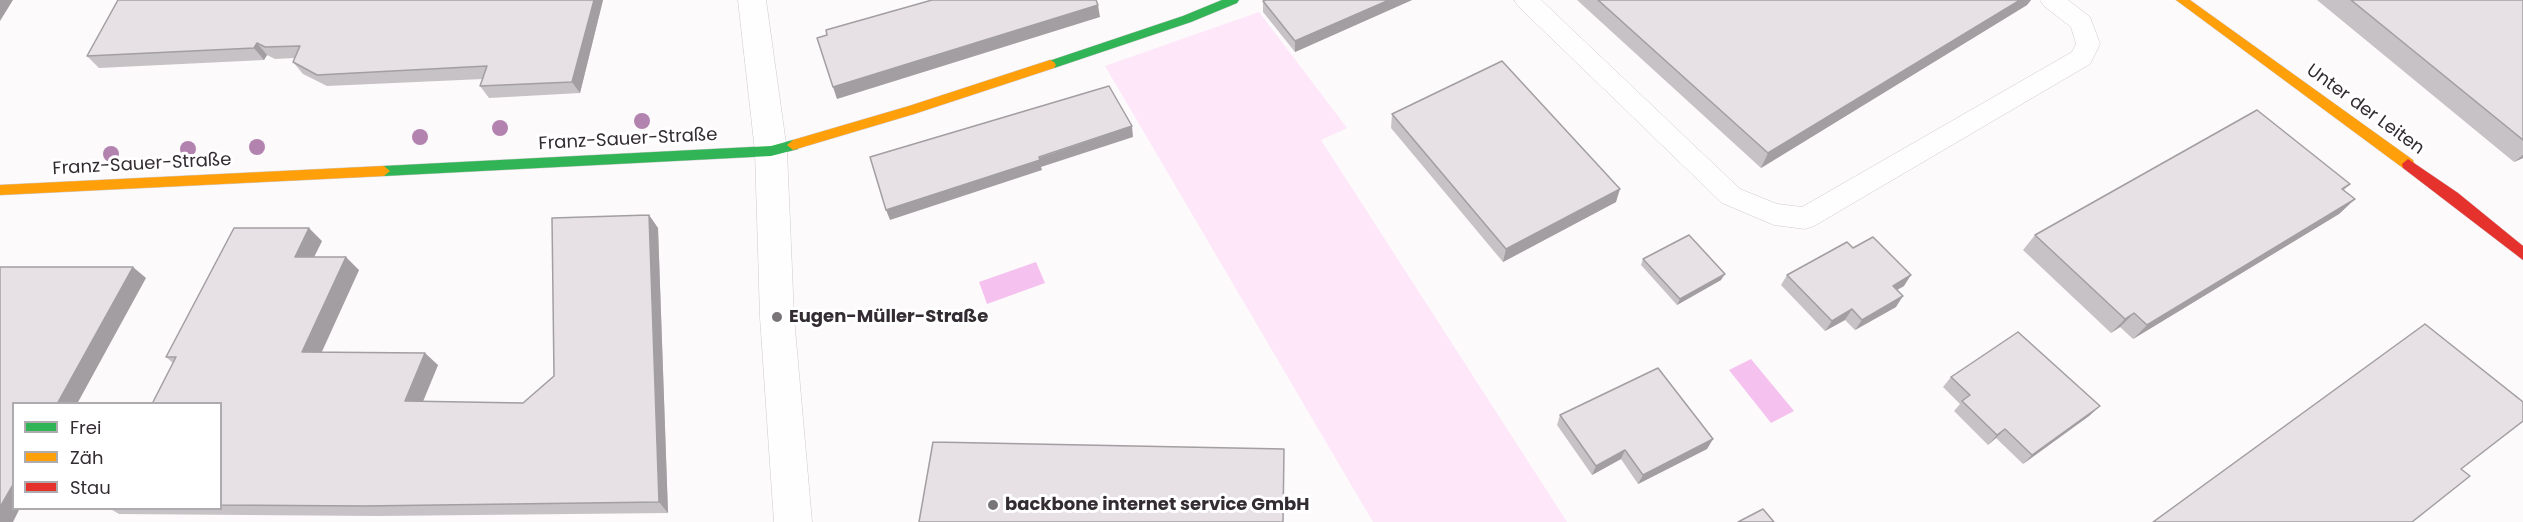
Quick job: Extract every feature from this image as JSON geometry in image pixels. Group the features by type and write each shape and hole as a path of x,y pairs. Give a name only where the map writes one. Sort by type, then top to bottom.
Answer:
{"street":[{"path":"752,0 771,151 777,317 793,522"},
{"name":"Franz-Sauer-Straße","path":"0,190 771,151 910,111 1187,20 1233,0"},
{"name":"Unter der Leiten","path":"2182,0 2453,196 2523,254"}],"lane":[{"path":"1526,0 1731,196 1774,214 1805,218 2081,58 2088,44 2082,23 2052,0"}],"shaded area":[{"path":"1259,12 1347,128 1321,140 1567,522 1373,522 1105,66"},
{"path":"1036,262 1045,283 987,304 979,282"},
{"path":"1751,359 1794,411 1771,423 1729,370"}],"building":[{"path":"118,0 594,0 572,82 480,86 487,66 317,75 293,62 300,46 265,47 257,43 254,48 87,56"},
{"path":"932,0 1096,0 1098,5 833,87 817,38 827,35 826,30"},
{"path":"1389,0 1295,41 1263,1"},
{"path":"1598,0 2020,0 1768,153"},
{"path":"2351,0 2523,0 2523,140"},
{"path":"1502,61 1620,189 1506,249 1392,114"},
{"path":"1109,86 1132,126 1039,157 1040,160 886,210 870,157"},
{"path":"2257,110 2350,184 2342,189 2355,199 2147,325 2134,313 2125,319 2035,235"},
{"path":"649,215 659,502 364,506 222,505 222,402 153,402 176,357 166,357 234,228 309,228 295,257 346,257 302,352 425,353 405,401 523,403 554,376 552,218"},
{"path":"1689,235 1725,274 1680,299 1643,259"},
{"path":"1873,237 1911,275 1893,286 1903,296 1862,320 1852,309 1832,321 1787,275 1847,242 1853,248"},
{"path":"0,267 133,267 58,402 12,402 12,486 0,507"},
{"path":"2425,324 2523,402 2523,421 2461,469 2470,476 2412,522 2153,522"},
{"path":"2018,332 2100,406 2032,455 2005,429 1997,435 1962,401 1970,395 1951,377"},
{"path":"1658,368 1713,439 1643,475 1625,450 1596,466 1560,415"},
{"path":"933,442 1284,449 1283,522 919,522"},
{"path":"1763,509 1774,522 1738,522"}],"traffic: fast":[{"path":"1050,65 1187,19 1233,0"},
{"path":"384,171 771,151 793,145"}],"traffic: slow":[{"path":"2182,0 2408,164"},
{"path":"793,145 910,111 1050,65"},
{"path":"0,190 384,171"}],"traffic: jam":[{"path":"2408,164 2523,254"}],"place":[{"name":"Eugen-Müller-Straße","path":"777,317"},
{"name":"backbone internet service GmbH","path":"993,505"}]}
